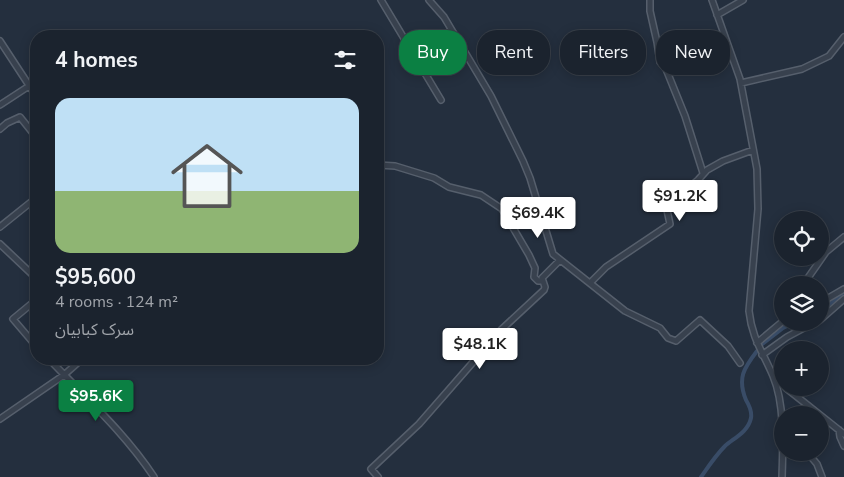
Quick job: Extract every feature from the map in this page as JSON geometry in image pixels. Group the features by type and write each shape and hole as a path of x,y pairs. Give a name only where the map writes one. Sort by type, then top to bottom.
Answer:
{"street":[{"path":"381,0 441,100"},
{"path":"428,0 444,18 491,96 523,161 553,254 625,310 660,328 668,338 676,341 700,320 728,346 740,363"},
{"path":"650,0 650,11 660,62 666,69 685,116 703,173"},
{"path":"712,0 740,83 757,169 758,209 749,310 751,327 773,377 779,406"},
{"path":"717,15 744,0"},
{"path":"740,83 802,69 829,56 844,37"},
{"path":"0,41 29,86 0,105"},
{"path":"0,129 7,123 20,117 30,130"},
{"path":"591,282 606,267 670,224 667,210 672,202 698,180 703,173 723,161 753,150"},
{"path":"384,165 395,166 434,178 448,188 481,195 502,209 530,255 535,268 534,277 538,281 542,281"},
{"path":"0,227 30,203"},
{"path":"809,276 826,252 844,237"},
{"path":"0,244 30,272"},
{"path":"378,477 371,469 419,424 502,329 544,290 542,278 559,260"},
{"path":"829,298 844,289"},
{"path":"829,312 844,299"},
{"path":"30,305 13,319 30,339"},
{"path":"757,343 774,329"},
{"path":"762,355 798,331"},
{"path":"54,365 141,456 154,477"},
{"path":"0,419 64,375 75,365"},
{"path":"796,396 844,434"},
{"path":"838,430 844,446"},
{"path":"782,461 782,477"},
{"path":"814,461 822,477"}],"waterway":[{"path":"829,304 844,292"},
{"path":"761,345 779,331"},
{"path":"701,477 725,446 744,431 749,423 751,413 743,392 742,379 745,368 757,351"}]}
